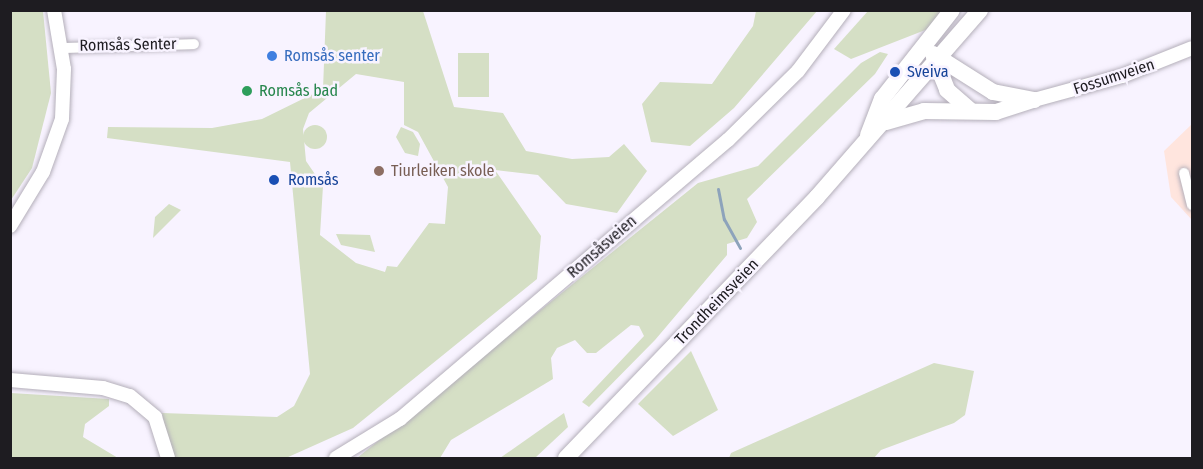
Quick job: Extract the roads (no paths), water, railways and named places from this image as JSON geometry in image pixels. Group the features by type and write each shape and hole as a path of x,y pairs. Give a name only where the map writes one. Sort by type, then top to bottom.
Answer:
{"highway":[{"name":"Trondheimsveien","path":"865,144 882,99 952,10"},
{"path":"968,10 938,58 947,90 971,111"},
{"name":"Trondheimsveien","path":"566,459 865,144 980,10"},
{"path":"938,58 993,92 1034,100"},
{"path":"882,124 924,111 1003,110 1034,100"}],"street":[{"path":"10,226 44,172 59,132 64,91 61,48 54,10"},
{"name":"Romsåsveien","path":"336,459 400,419 728,140 798,71 844,10"},
{"name":"Romsås Senter","path":"61,48 194,44"},
{"name":"Fossumveien","path":"1034,100 1122,76 1192,48"},
{"path":"1184,174 1192,205"},
{"path":"10,380 103,388 130,396 155,417 165,456"}],"waterway":[{"path":"718,189 724,219 740,248"}],"place":[{"name":"Romsås senter","path":"272,56"},
{"name":"Sveiva","path":"895,72"},
{"name":"Romsås bad","path":"247,91"},
{"name":"Tiurleiken skole","path":"379,171"},
{"name":"Romsås","path":"274,180"}]}
